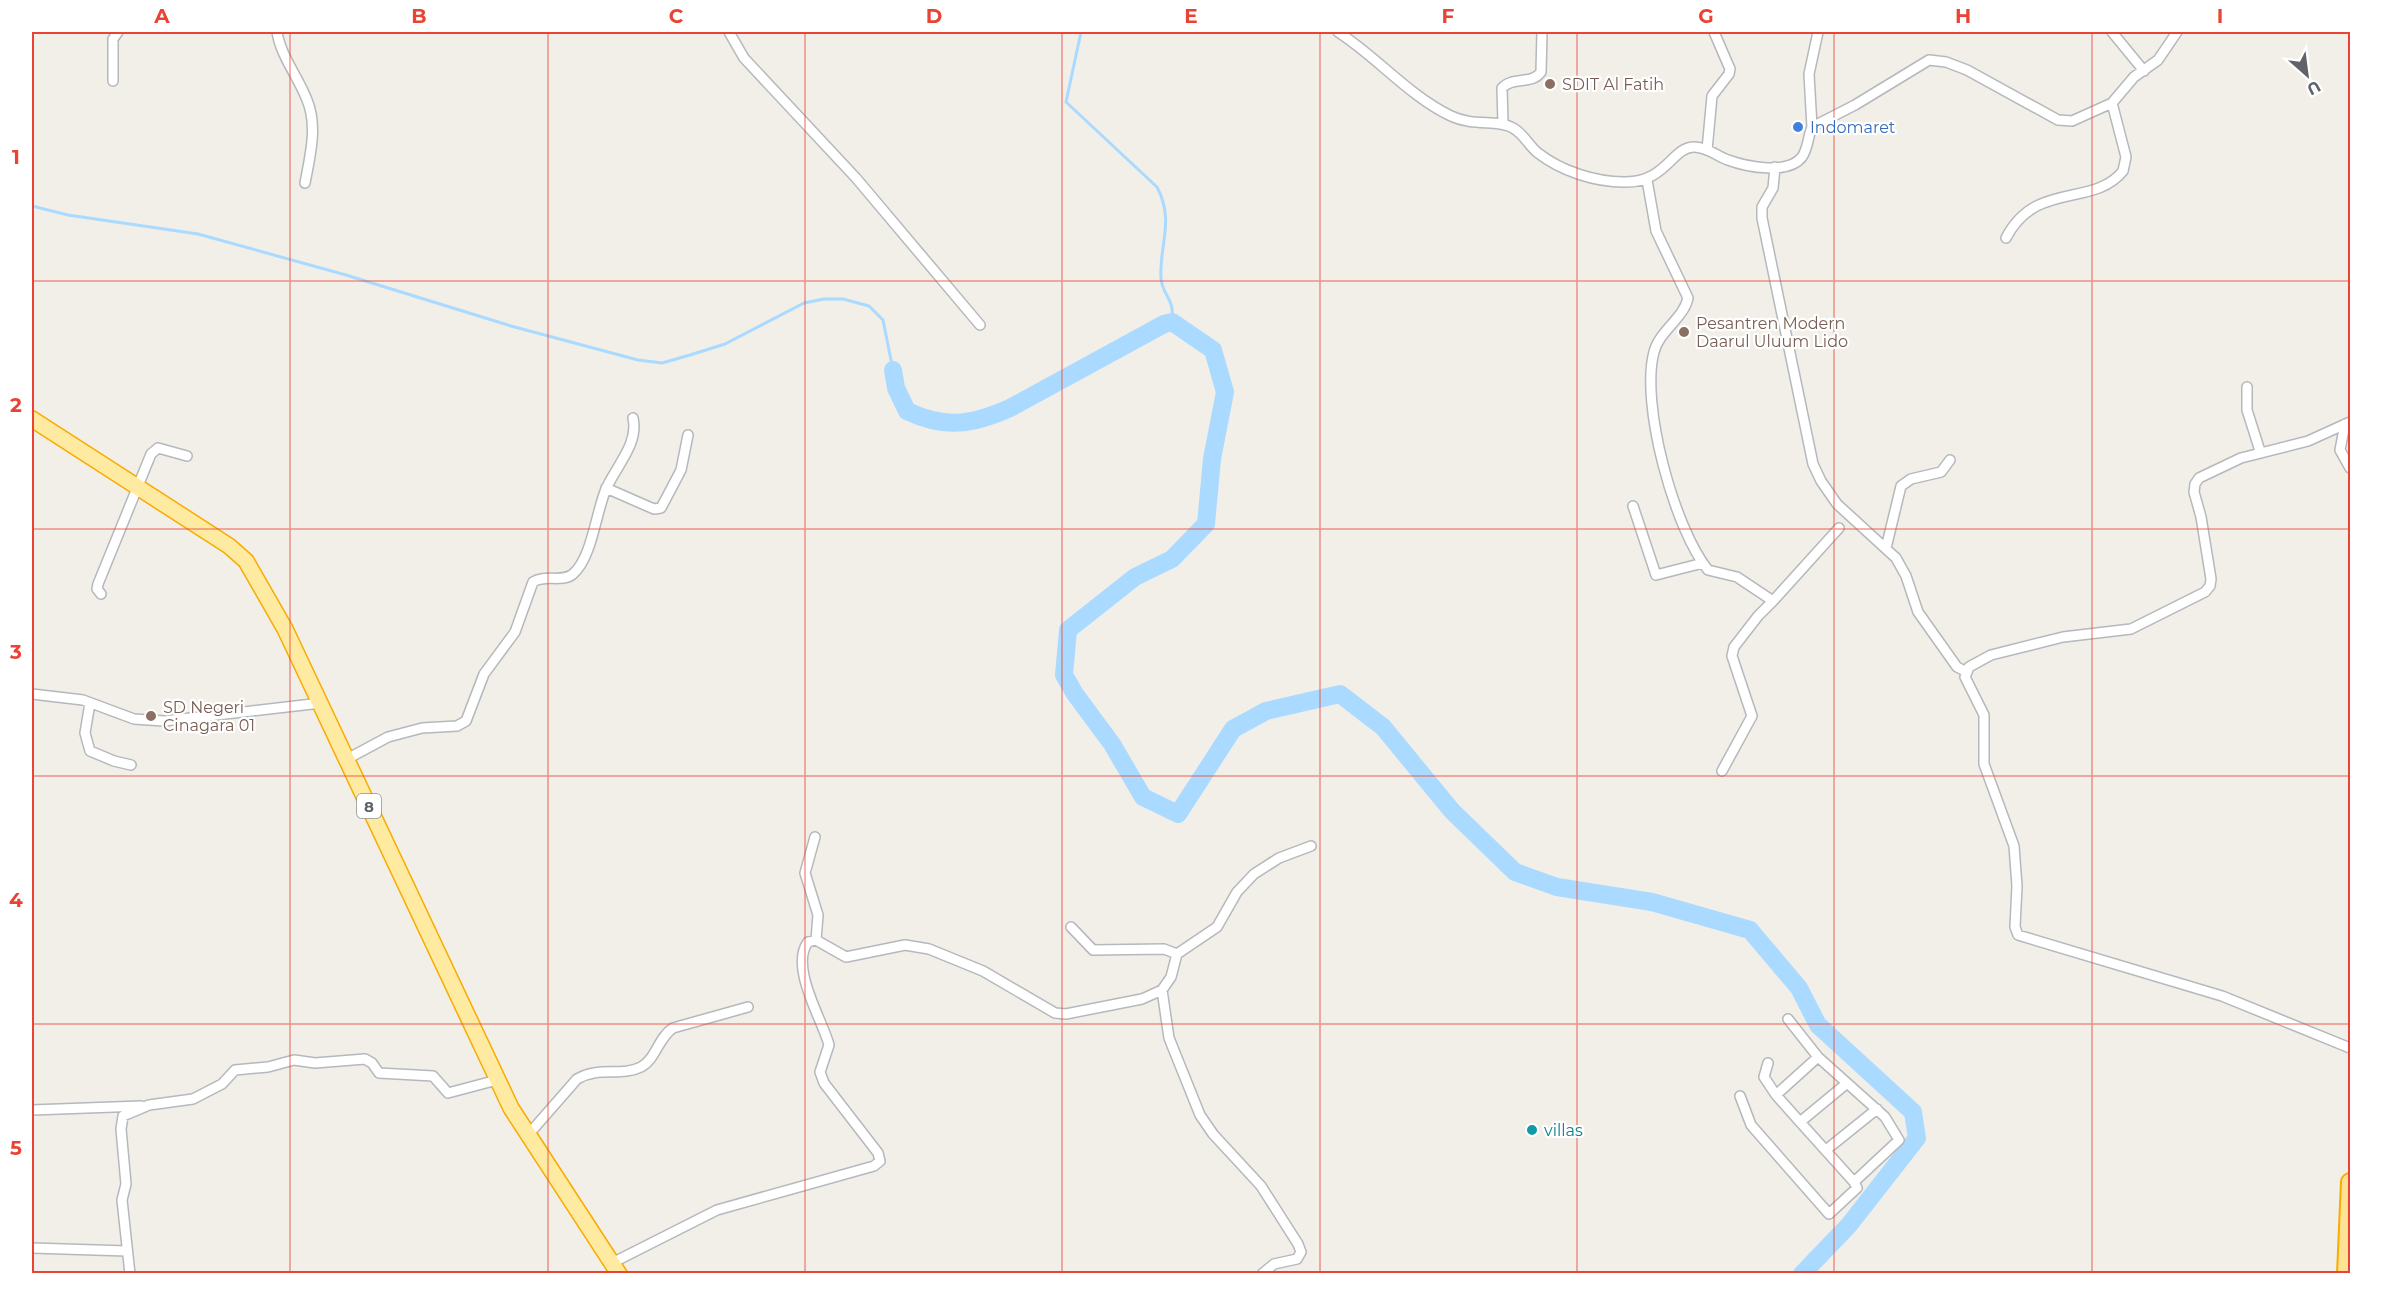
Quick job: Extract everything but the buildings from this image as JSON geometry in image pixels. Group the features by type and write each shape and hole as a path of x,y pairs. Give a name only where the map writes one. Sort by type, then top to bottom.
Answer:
{"highway":[{"name":"8","path":"32,419 229,546 246,561 285,629 321,703 497,1080 528,1135 615,1268"},
{"path":"2346,1274 2350,1182"}],"street":[{"path":"113,81 113,39 118,32"},
{"path":"277,32 284,55 311,110 311,147 305,183"},
{"path":"729,32 744,58 856,178 980,325"},
{"path":"1503,123 1502,88 1511,81 1534,78 1541,72 1542,32"},
{"path":"1707,150 1712,96 1729,74 1730,69 1714,32"},
{"path":"1345,33 1428,103 1444,113 1474,123 1503,123 1516,129 1539,154 1573,171 1611,181 1647,180 1684,150 1693,147 1707,150 1735,162 1775,167 1787,166 1802,157 1812,127 1809,74 1818,32"},
{"path":"2112,32 2144,71"},
{"path":"1812,127 1855,105 1924,62 1933,60 1967,70 2062,121 2077,120 2112,103 2131,80 2163,54 2177,32"},
{"path":"2006,238 2020,216 2031,209 2066,195 2101,187 2123,171 2126,157 2112,103"},
{"path":"1775,167 1772,192 1762,207 1762,218 1813,464 1821,481 1837,504 1886,548 1903,569 1921,617 1957,667 1965,671"},
{"path":"1647,180 1656,231 1688,298 1656,344 1650,387 1667,482 1703,563 1713,573 1743,580 1773,601"},
{"path":"2247,387 2247,410 2260,451"},
{"path":"347,759 388,737 422,728 457,726 466,721 484,674 515,632 533,582 543,578 565,578 576,571 590,538 606,488 632,442 635,429 633,418"},
{"path":"1965,671 1991,655 2004,651 2063,637 2131,629 2205,592 2211,579 2194,484 2207,472 2260,451 2308,441 2348,423"},
{"path":"2348,423 2340,450 2344,461 2350,468"},
{"path":"606,488 654,509 661,508 681,470 688,435"},
{"path":"101,594 97,589 98,584 137,487 155,449 187,456"},
{"path":"1886,548 1901,486 1911,479 1941,472 1950,460"},
{"path":"1633,506 1656,574 1703,563"},
{"path":"1722,771 1752,716 1733,665 1734,647 1758,616 1839,528"},
{"path":"1965,671 1965,677 1984,714 1983,755 1987,776 2014,846 2017,886 2015,927 2018,935 2200,989 2350,1048"},
{"path":"32,694 90,703 134,719 164,721 321,703"},
{"path":"90,703 85,733 90,751 114,762 131,765"},
{"path":"815,837 805,873 818,915 816,940"},
{"path":"816,940 846,957 905,945 929,949 983,971 1055,1013 1066,1014 1142,999 1162,990 1171,977 1177,954 1217,927 1237,892 1254,874 1279,858 1311,846"},
{"path":"1071,927 1093,950 1164,948 1177,954"},
{"path":"615,1268 717,1210 874,1166 880,1161 878,1153 824,1083 820,1072 829,1045 811,1003 804,961 806,945 816,940"},
{"path":"1162,990 1169,1038 1200,1115 1213,1134 1261,1186 1301,1252 1297,1259 1274,1264 1262,1274"},
{"path":"528,1135 577,1080 586,1074 642,1066 673,1028 748,1008"},
{"path":"1788,1019 1818,1057 1877,1109 1899,1140 1854,1182"},
{"path":"1776,1095 1818,1057"},
{"path":"32,1110 149,1105 193,1098 222,1084 235,1070 268,1067 288,1060 315,1063 365,1059 372,1063 379,1073 433,1076 448,1094 497,1080"},
{"path":"1740,1096 1751,1125 1829,1214 1857,1188 1776,1095 1764,1077 1768,1064"},
{"path":"1800,1122 1846,1084"},
{"path":"130,1274 122,1200 126,1184 122,1121 123,1116 149,1105"},
{"path":"1826,1150 1877,1109"},
{"path":"32,1248 127,1251"}],"waterway":[{"path":"1081,32 1066,102 1157,187 1162,199 1166,222 1161,278 1172,307 1172,322"},
{"path":"32,206 68,215 198,234 346,275 511,326 638,360 662,363 725,344 804,303 824,299 843,299 869,306 883,320 893,370"},
{"path":"893,370 896,388 907,411 934,421 958,423 983,418 1010,408 1164,324 1172,322 1213,350 1225,392 1212,459 1206,524 1172,559 1135,577 1068,630 1064,675 1075,694 1112,744 1143,797 1178,814 1233,729 1266,711 1340,694 1383,727 1452,811 1515,872 1557,887 1652,902 1750,930 1799,988 1818,1025 1913,1112 1917,1138 1849,1225 1802,1274"}],"place":[{"name":"SDIT Al Fatih","path":"1550,84"},
{"name":"Indomaret","path":"1798,127"},
{"name":"Pesantren Modern Daarul Uluum Lido","path":"1684,332"},
{"name":"SD Negeri Cinagara 01","path":"151,716"},
{"name":"villas","path":"1532,1130"}]}
